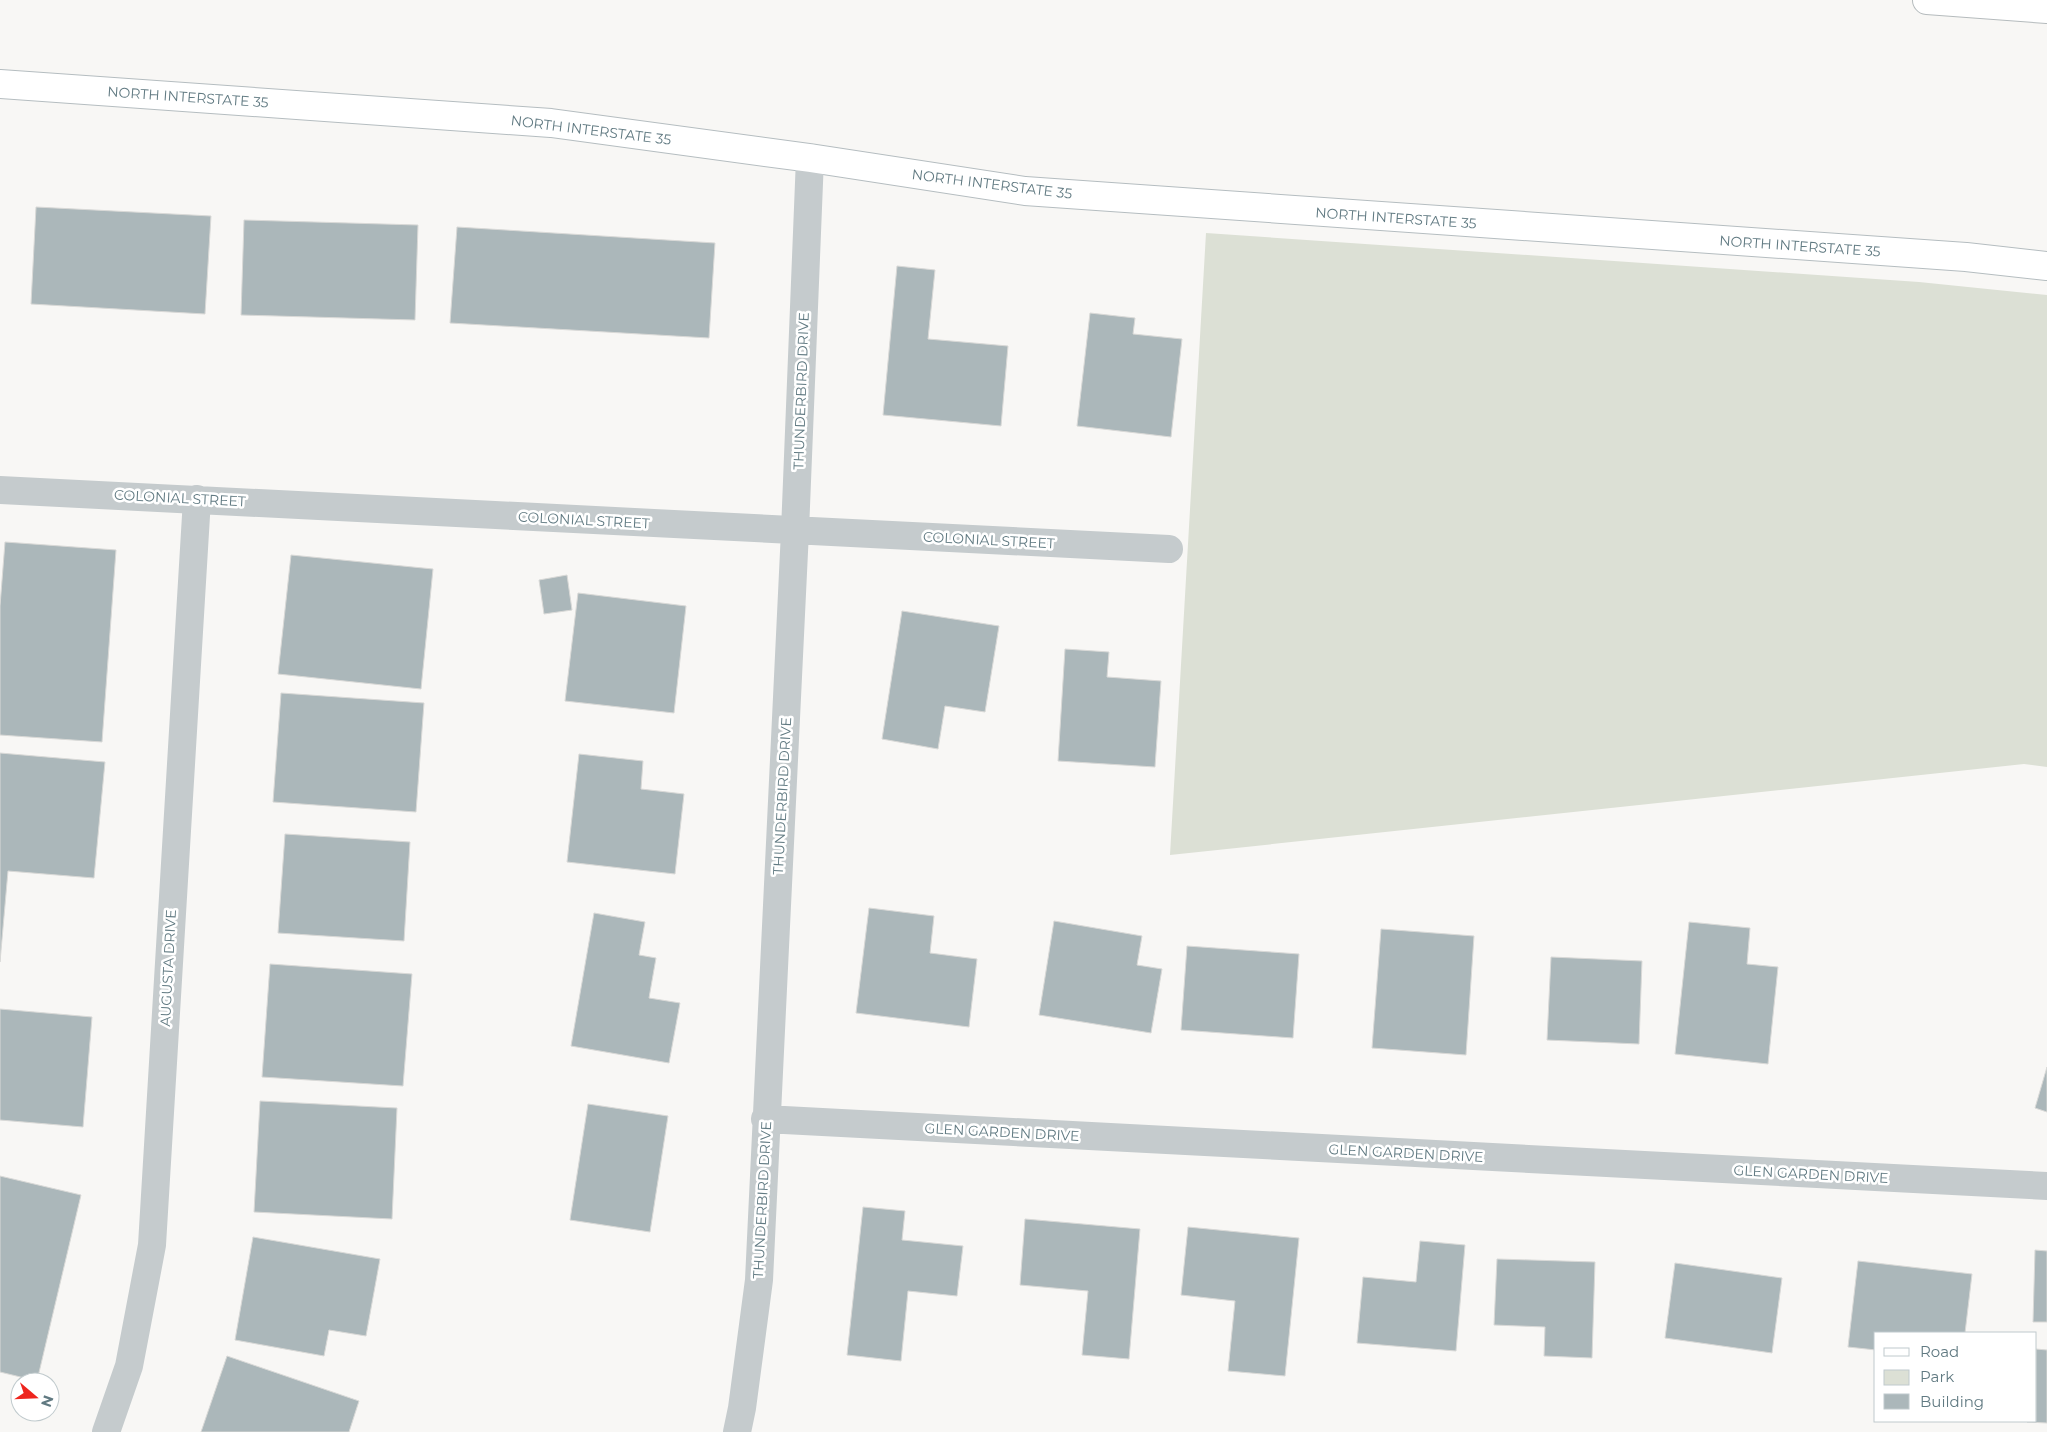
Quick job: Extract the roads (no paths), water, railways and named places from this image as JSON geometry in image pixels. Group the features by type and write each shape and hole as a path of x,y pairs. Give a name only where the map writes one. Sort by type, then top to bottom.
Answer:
{"main road":[{"path":"1927,0 2047,9"},
{"name":"NORTH INTERSTATE 35","path":"0,84 551,123 810,158 1025,191 1966,257 2047,266"}],"street":[{"name":"THUNDERBIRD DRIVE","path":"736,1432 742,1408 759,1280 765,1119 795,531 810,158"},
{"name":"COLONIAL STREET","path":"0,490 1169,549"},
{"name":"AUGUSTA DRIVE","path":"106,1432 128,1366 152,1245 197,499"},
{"name":"GLEN GARDEN DRIVE","path":"765,1119 2047,1186"}]}
